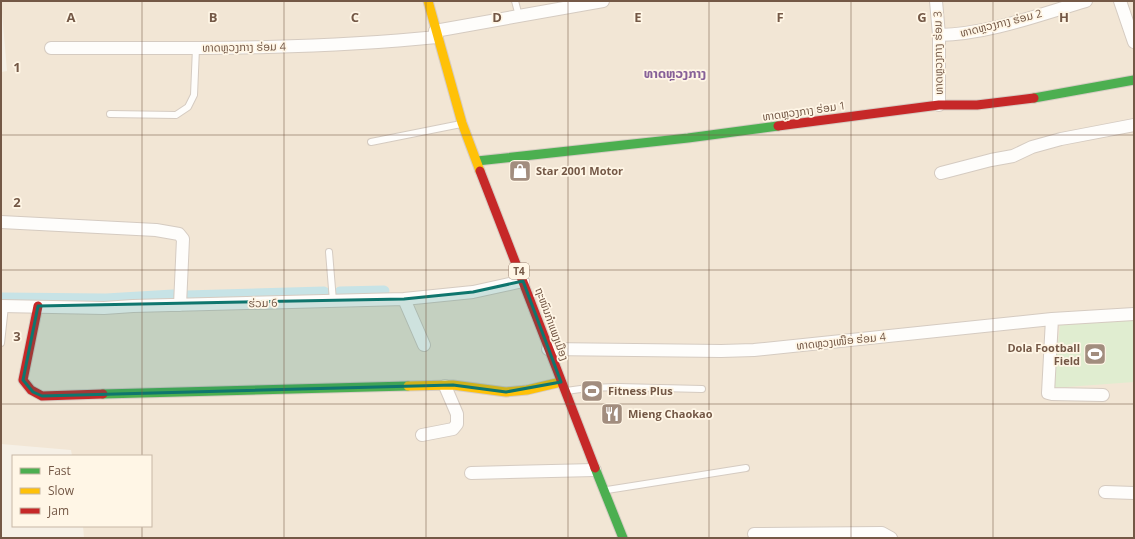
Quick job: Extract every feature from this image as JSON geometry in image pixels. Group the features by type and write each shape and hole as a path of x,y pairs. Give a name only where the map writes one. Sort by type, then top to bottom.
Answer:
{"street":[{"name":"ຖະໜົນກຳແພງເມືອງ","path":"428,1 462,123 564,391 623,538"},
{"name":"ທາດຫຼວງກາງ ຮ່ອມ 4","path":"51,48 196,48 381,43 436,34 519,16 603,1"},
{"name":"ທາດຫຼວງກາງ ຮ່ອມ 3","path":"936,1 939,35 939,105"},
{"name":"ທາດຫຼວງກາງ ຮ່ອມ 2","path":"939,35 968,34 1086,1"},
{"path":"1120,1 1134,42"},
{"name":"ທາດຫຼວງກາງ ຮ່ອມ 1","path":"477,161 688,138 939,105 977,105 1018,101 1134,81"},
{"path":"941,173 990,160 1013,156 1032,147 1061,139 1134,125"},
{"path":"1,222 156,230 179,234 183,239 180,305"},
{"name":"ຮ່ວມ 6","path":"3,306 104,308 404,299 473,292 523,281"},
{"path":"404,299 424,346"},
{"path":"38,306 23,380 27,387 33,392 42,396 445,386 465,386 506,392 561,382"},
{"name":"ທາດຫຼວງເໜືອ ຮ່ອມ 4","path":"548,349 734,351 1052,320 1134,314"},
{"path":"1052,320 1048,393 1103,395"},
{"path":"422,435 453,430 458,424 456,414 445,386"},
{"path":"470,473 595,470"},
{"path":"1105,492 1134,493"},
{"path":"754,534 882,533 891,538"}],"lane":[{"path":"515,1 519,16"},
{"path":"110,114 176,115 188,107 194,95 196,48"},
{"path":"371,142 462,123"},
{"path":"329,252 333,301"},
{"path":"1,344 3,306"},
{"path":"564,391 581,388 610,387 702,389"},
{"path":"604,491 746,468"}],"highlighted area":[{"path":"523,281 561,382 506,392 453,385 42,396 33,392 23,380 38,306 404,299 473,292"}],"shaded area":[{"path":"1,1 1134,1 1134,538 84,538 83,527 152,527 152,455 72,455 71,450 1,444 1,72 7,71"}],"green space":[{"name":"Dola Football Field","path":"1134,320 1134,382 1053,388 1060,325"}],"waterway":[{"path":"340,292 384,291"},
{"path":"186,296 324,292"},
{"path":"1,298 106,299 173,295"}],"traffic: fast":[{"path":"1034,98 1134,80"},
{"path":"477,161 688,138 778,126"},
{"path":"103,394 408,386"},
{"path":"595,468 623,538"}],"traffic: slow":[{"path":"428,1 462,123 480,171"},
{"path":"408,386 453,385 506,392 527,390 561,382"}],"traffic: jam":[{"path":"778,126 939,105 977,105 1034,98"},
{"path":"480,171 595,468"},
{"path":"38,306 23,380 31,390 42,396 103,394"}],"place":[{"name":"Star 2001 Motor","path":"520,171"},
{"name":"Dola Football Field","path":"1095,354"},
{"name":"Fitness Plus","path":"592,391"},
{"name":"Mieng Chaokao","path":"612,414"}],"district":[{"name":"ທາດຫຼວງກາງ","path":"675,73"}]}
